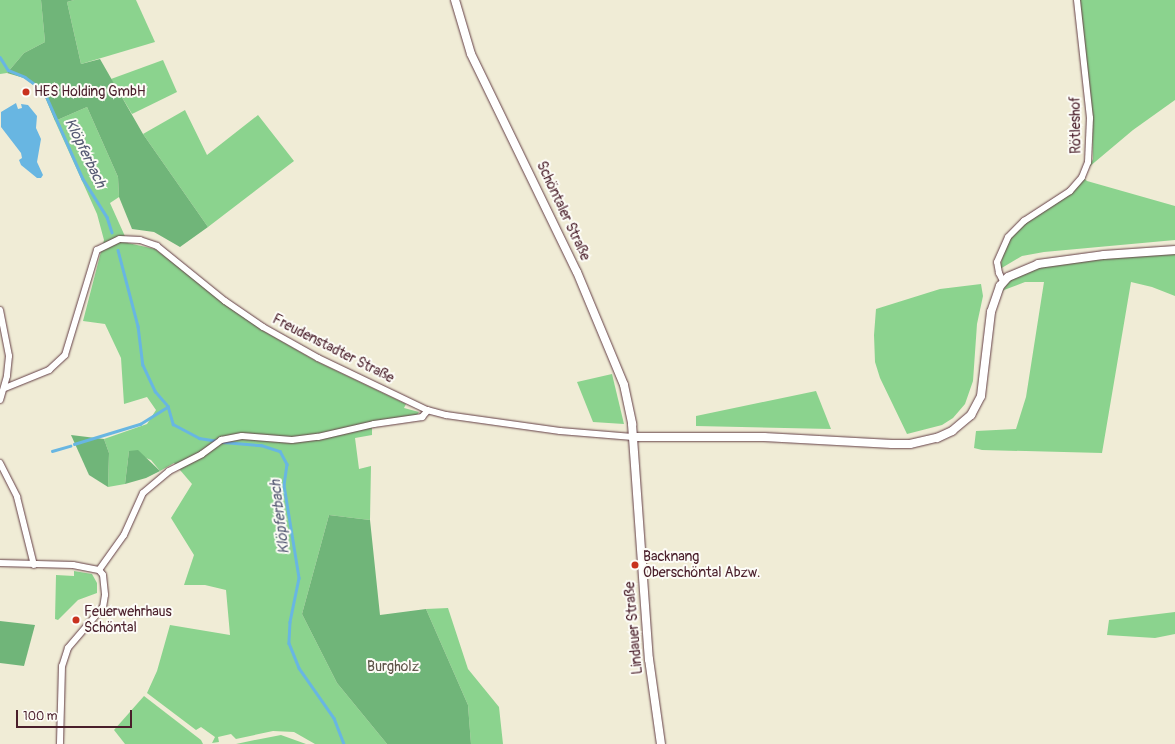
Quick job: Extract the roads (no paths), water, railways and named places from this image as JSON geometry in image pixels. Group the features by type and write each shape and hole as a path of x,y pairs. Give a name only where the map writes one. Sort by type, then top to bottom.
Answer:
{"street":[{"name":"Schöntaler Straße","path":"455,0 471,54 543,199 620,372 632,424 633,437"},
{"name":"Rötleshof","path":"1003,281 998,273 997,262 1008,237 1024,221 1070,191 1082,177 1088,162 1090,118 1077,0"},
{"name":"Freudenstadter Straße","path":"5,388 49,370 59,362 70,345 97,250 111,242 130,240 156,246 232,305 318,358 428,410 462,418 560,431 633,437"},
{"path":"633,437 764,437 910,444 945,435 971,415 981,396 991,312 1003,281 1023,268 1038,264 1111,254 1175,250"},
{"path":"0,310 9,356 5,388 0,400"},
{"path":"99,570 124,535 143,493 164,475 197,457 221,440 242,436 292,440 318,437 374,424 422,417 428,410"},
{"name":"Lindauer Straße","path":"633,437 649,659 661,744"},
{"path":"0,463 19,504 34,565"},
{"path":"0,563 73,566 99,570 103,575 105,595 103,607 76,636 68,648 62,666 60,744"}],"water":[{"path":"16,103 18,109 22,108 21,104 28,105 37,116 36,128 41,139 37,162 43,175 41,178 37,178 21,165 19,160 22,158 21,153 1,127 1,112"}],"waterway":[{"name":"Klöpferbach","path":"0,57 8,70 25,77 44,91 83,179 107,217 112,232"},
{"name":"Klöpferbach","path":"118,250 138,326 143,365 155,391 168,406 173,424 199,438 218,441"},
{"path":"74,444 140,424 167,407"},
{"name":"Klöpferbach","path":"223,442 261,445 280,451 287,464 284,485 299,578 290,622 289,643 299,668 334,718 344,744"},
{"path":"52,451 70,446"}],"place":[{"name":"HES Holding GmbH","path":"26,92"},
{"name":"Backnang Oberschöntal Abzw.","path":"635,565"},
{"name":"Feuerwehrhaus Schöntal","path":"76,620"}],"park label":[{"name":"Burgholz","path":"393,667"}]}
